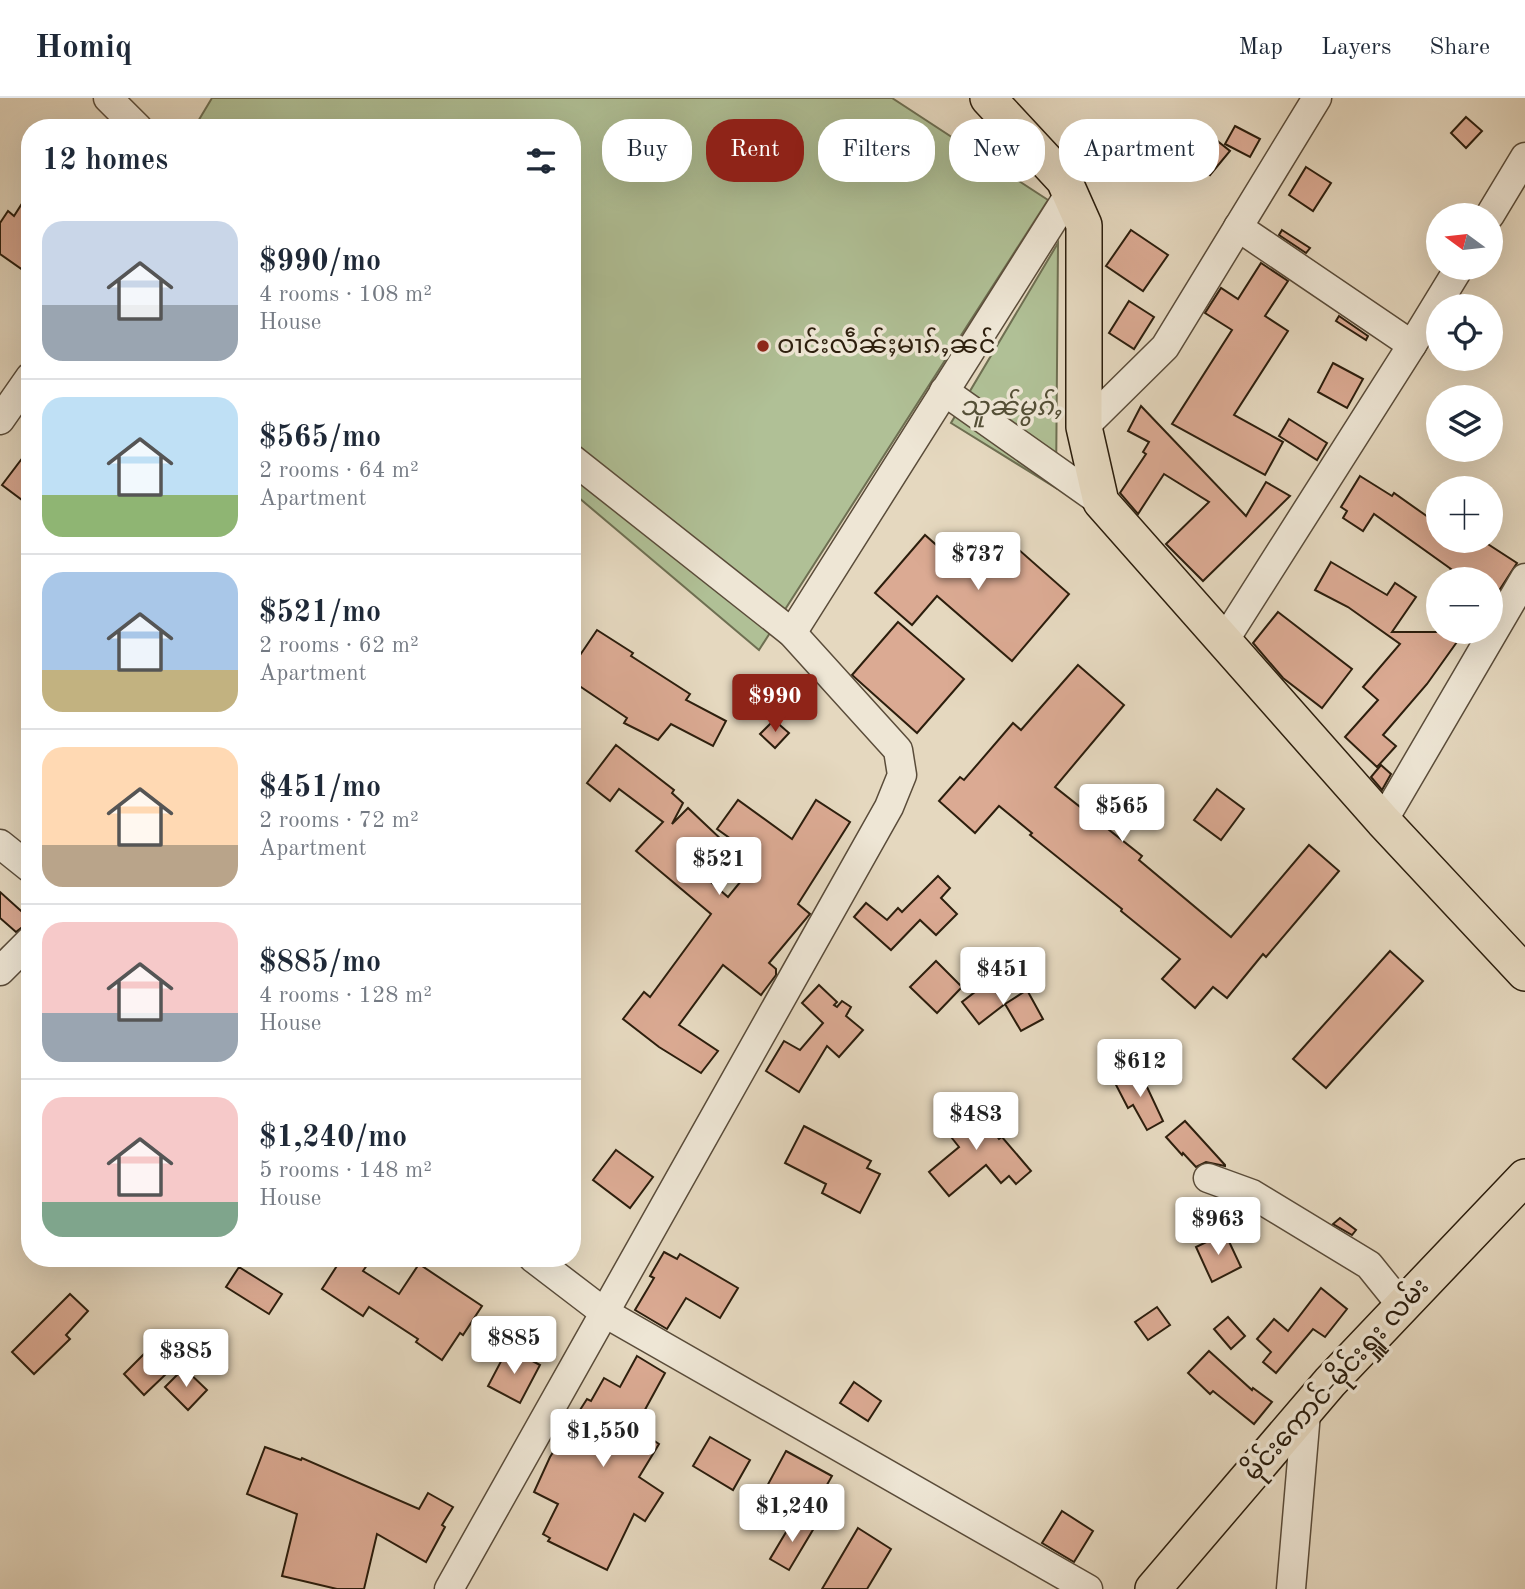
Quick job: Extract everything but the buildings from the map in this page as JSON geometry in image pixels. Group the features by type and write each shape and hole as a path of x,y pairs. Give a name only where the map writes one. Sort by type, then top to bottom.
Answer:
{"main road":[{"path":"988,98 1064,180 1084,225 1084,427 1101,502 1383,821 1525,973"},
{"name":"မိုင်းကောင်-မိုင်းရှူး လမ်း","path":"1153,1589 1330,1382 1525,1177"}],"street":[{"path":"108,98 129,119"},
{"path":"1084,427 1165,347 1317,98"},
{"path":"1497,203 1525,157"},
{"path":"792,633 1070,193"},
{"path":"1238,227 1412,345"},
{"path":"1224,641 1452,280"},
{"path":"0,421 21,390"},
{"path":"944,391 1101,502"},
{"path":"449,1589 889,807 902,775 898,750 792,633 581,466"},
{"path":"1383,821 1525,578"},
{"path":"0,844 21,861"},
{"path":"0,971 21,950"},
{"path":"1208,1178 1252,1194 1369,1265 1402,1306"},
{"path":"545,1267 605,1313 1088,1589"},
{"path":"1291,1589 1306,1413"}],"green space":[{"name":"ဝၢင်းလဵၼ်ႈမၢၵ်ႇၼင်","path":"212,98 892,98 924,119 818,119 818,182 935,182 935,126 949,135 949,182 1020,182 1048,200 759,650 581,500 581,119 199,119"},
{"name":"သူၼ်မွၵ်ႇ","path":"1058,243 1056,488 951,423"}],"place":[{"name":"ဝၢင်းလဵၼ်ႈမၢၵ်ႇၼင်","path":"763,346"}]}
